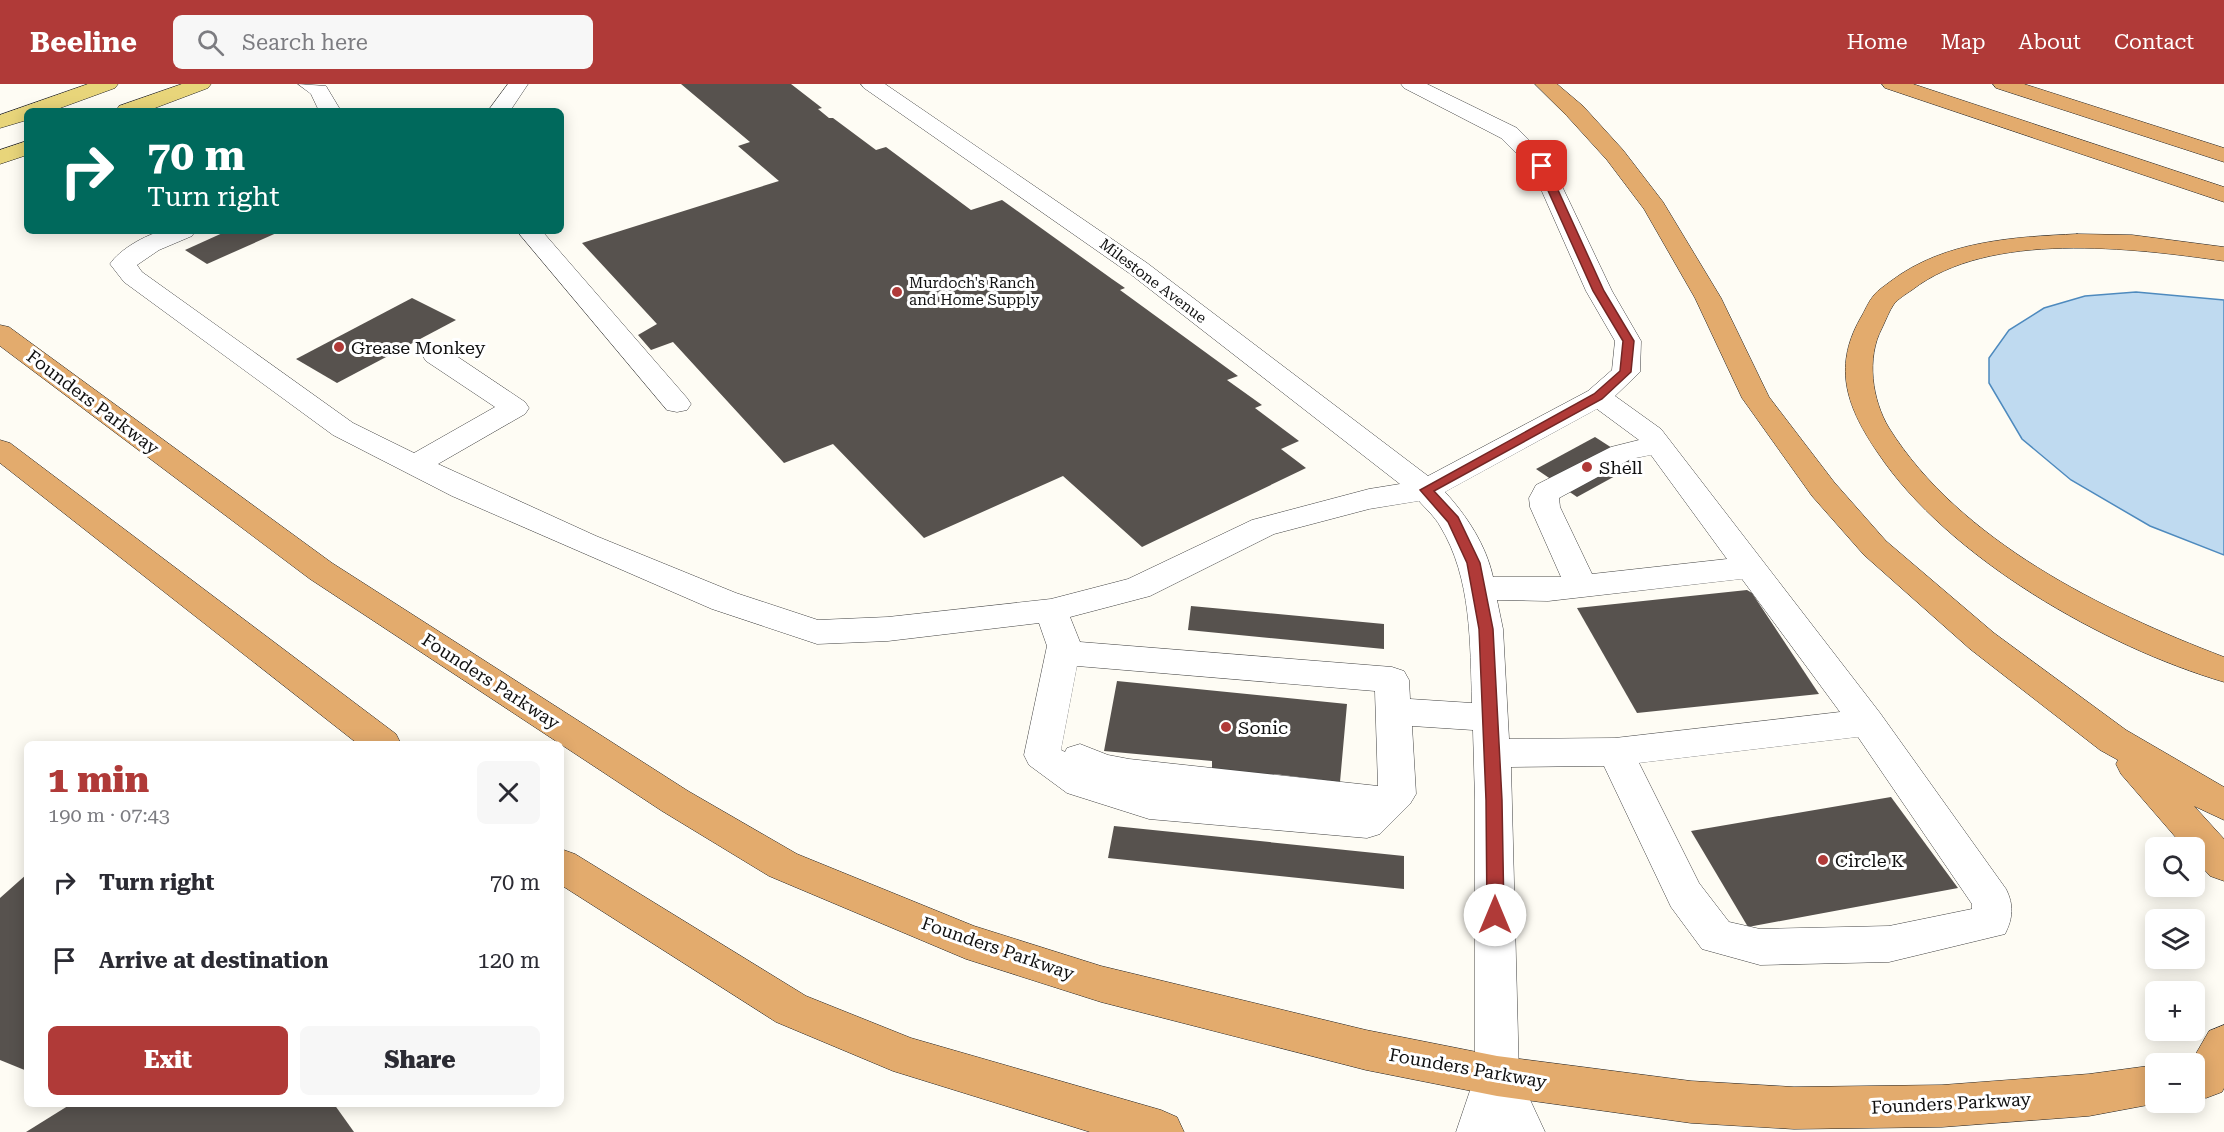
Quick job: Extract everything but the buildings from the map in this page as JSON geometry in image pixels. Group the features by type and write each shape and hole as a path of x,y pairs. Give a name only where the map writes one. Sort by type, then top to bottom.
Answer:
{"highway":[{"path":"1545,84 1575,111 1615,155 1654,207 1708,298 1756,398 1823,489 1875,548 1973,633 2113,740 2224,805"},
{"path":"1892,84 2224,195"},
{"path":"2003,84 2224,154"},
{"path":"2224,254 2126,243 2059,241 2019,243 1971,252 1929,267 1895,288 1868,322 1858,355 1862,392 1874,426 1892,455 1930,500 1972,536 2084,610 2224,670"},
{"name":"Founders Parkway","path":"0,333 321,571 675,801 783,864 966,941 1101,984 1366,1050 1497,1076 1691,1102 1794,1108 1942,1107 2089,1095 2145,1087"},
{"path":"0,449 379,741"},
{"path":"2113,740 2224,865"},
{"path":"564,867 791,1009 908,1057 1161,1132"}],"main road":[{"path":"40,108 108,84"},
{"path":"136,108 201,84"},
{"path":"0,122 24,114"},
{"path":"0,157 24,149"}],"street":[{"path":"308,84 320,90 329,108"},
{"path":"501,108 518,84"},
{"name":"Milestone Avenue","path":"871,84 1138,268 1426,490 1453,520 1474,563 1486,629 1491,735 1497,1076"},
{"path":"176,234 150,245 122,264 134,277 343,429 474,494 724,601 818,632 888,629 1051,610 1138,588 1263,527 1369,499 1426,490 1598,397 1626,372 1628,341 1599,291 1542,166 1509,133 1411,84"},
{"path":"532,234 677,404"},
{"path":"415,465 515,408 436,355"},
{"path":"1598,397 1651,435 1867,722 1992,902 1991,922 1889,944 1760,947 1716,937 1685,895 1615,752"},
{"path":"1581,586 1545,507 1544,498 1547,492 1621,453 1658,444"},
{"path":"1478,588 1548,590 1750,567"},
{"path":"1051,610 1064,646 1062,653 1050,711 1053,729 1065,746 1082,760 1101,768 1129,773 1350,799 1382,801 1397,794 1392,680 1062,653"},
{"path":"1394,711 1491,735 1615,752 1867,722"},
{"path":"1479,1132 1497,1076"},
{"path":"1497,1076 1522,1132"}],"water":[{"path":"2136,292 2224,300 2224,555 2150,526 2071,480 2022,439 1989,383 1989,358 2009,330 2044,308 2085,296"}],"place":[{"name":"Murdoch's Ranch and Home Supply","path":"897,292"},
{"name":"Grease Monkey","path":"339,347"},
{"name":"Shell","path":"1587,467"},
{"name":"Sonic","path":"1226,727"},
{"name":"Circle K","path":"1823,860"}],"route":[{"path":"1495,915 1494,800 1486,629 1474,563 1453,520 1426,490 1598,397 1626,372 1628,341 1599,291 1542,166"}]}
